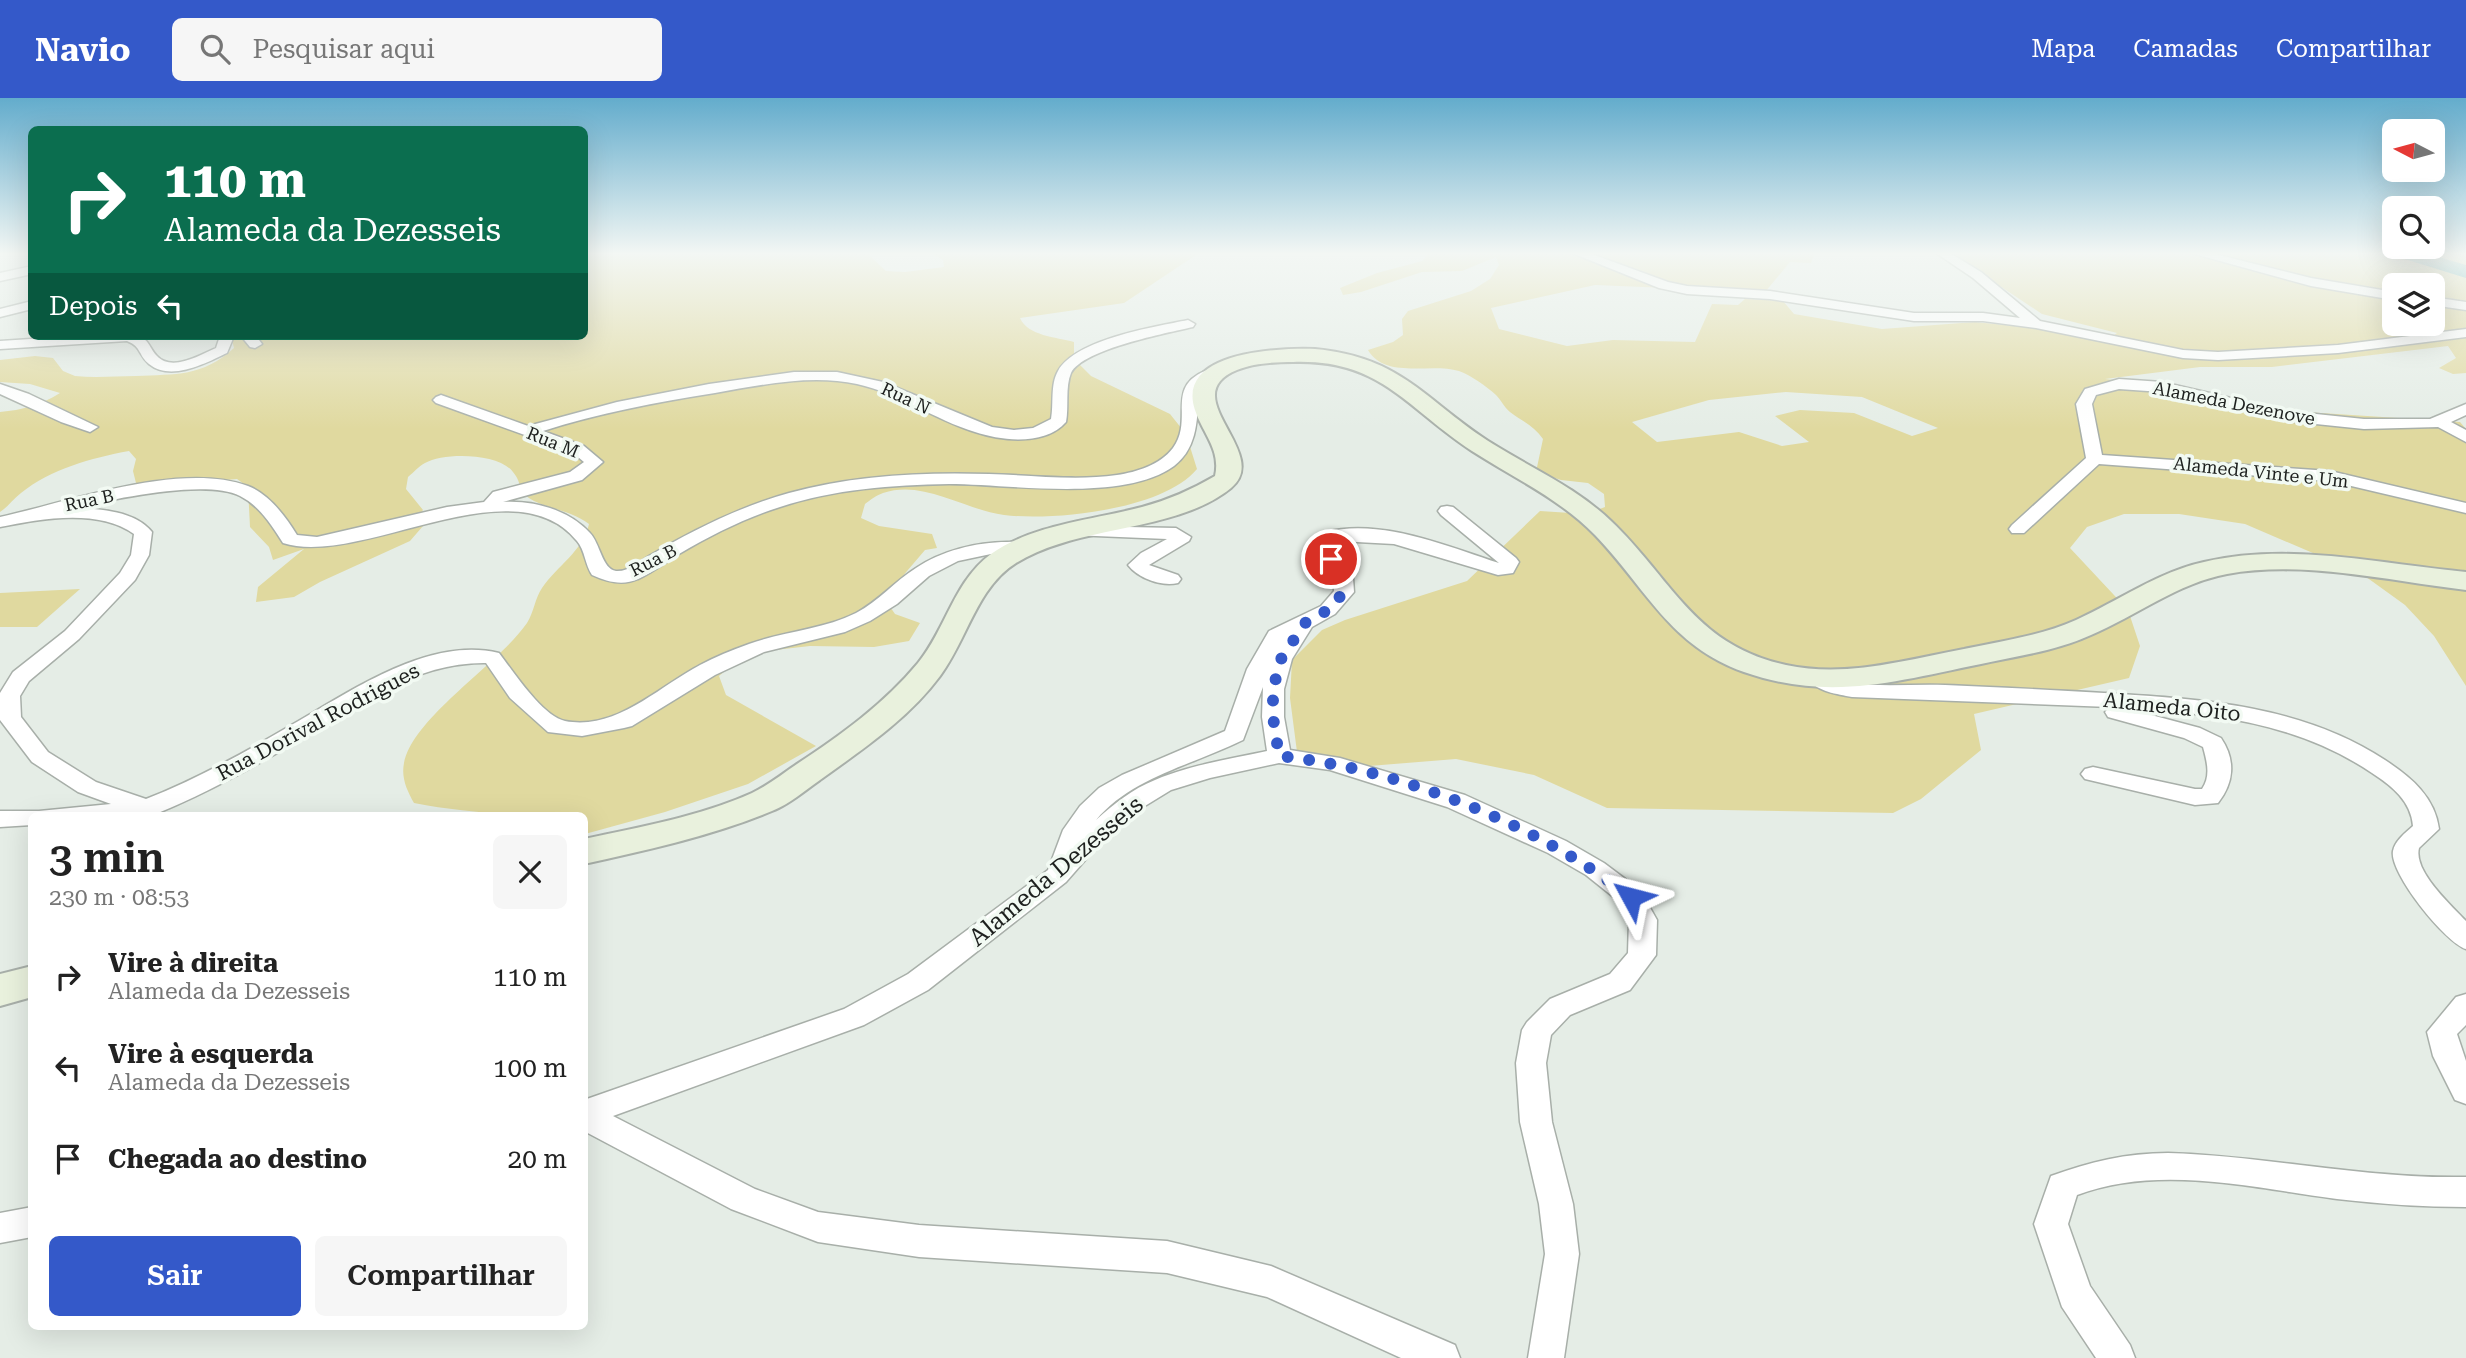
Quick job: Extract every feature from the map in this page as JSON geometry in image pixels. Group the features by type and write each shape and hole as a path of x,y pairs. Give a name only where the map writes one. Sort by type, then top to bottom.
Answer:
{"main road":[{"path":"588,851 678,830 766,801 856,741 930,668 984,575 1001,560 1022,548 1068,531 1186,502 1210,492 1226,480 1229,457 1210,418 1205,397 1206,385 1220,370 1242,361 1295,355 1350,360 1378,370 1469,438 1578,508 1604,529 1693,634 1738,660 1782,674 1819,679 1885,674 2069,636 2168,585 2206,570 2235,564 2274,563 2466,581"},
{"path":"0,990 28,982"}],"street":[{"path":"1880,312 1914,317 1983,317 2036,324 2153,349 2218,356 2338,349 2466,333"},
{"path":"2021,312 2036,324"},
{"name":"Rua N","path":"527,431 596,409 799,376 834,376 878,384 976,428 1007,433 1037,432 1058,422 1062,408 1064,372 1072,361 1132,336 1188,324"},
{"path":"0,345 80,340"},
{"path":"136,340 142,342 153,360 169,366 193,363 222,350 226,340"},
{"name":"Rua B","path":"29,517 69,504 148,488 217,486 244,490 282,523 290,539 303,545 328,542 428,515 470,508 544,509 584,537 599,571 612,577 632,575 737,516 794,497 830,489 967,479 1081,482 1126,478 1158,469 1180,452 1190,431 1191,387 1199,379 1220,370"},
{"name":"Alameda Dezenove","path":"2095,459 2084,404 2090,392 2119,384 2162,387 2287,415 2341,423 2413,425 2442,422 2466,409"},
{"path":"0,389 23,395 74,422 90,426"},
{"name":"Rua M","path":"441,400 578,449 595,461 576,476 499,496 493,501 492,507"},
{"path":"2442,422 2466,437"},
{"path":"2018,529 2095,459"},
{"name":"Alameda Vinte e Um","path":"2095,459 2330,476 2466,508"},
{"path":"1058,876 1068,840 1095,803 1133,777 1213,748 1236,735 1258,669 1276,635 1328,610 1344,592 1343,578 1325,547 1332,536 1350,534 1399,541 1506,569 1509,562 1447,510"},
{"path":"0,522 29,517 90,514 134,523 143,532 140,555 128,576 72,635 22,677 9,696 10,718 40,757 87,787 147,808"},
{"path":"1068,531 1176,534 1182,537 1167,550 1146,558 1138,565 1145,572 1171,579"},
{"name":"Rua Dorival Rodrigues","path":"98,812 147,808 237,766 402,673 433,662 471,655 492,657 518,693 556,727 582,729 624,721 707,670 757,648 838,628 863,617 890,600 922,572 952,557 991,548 1022,548"},
{"path":"1279,756 1273,717 1273,689 1281,659 1305,623"},
{"name":"Alameda Oito","path":"1819,679 1835,687 1852,690 2027,695 2207,707 2289,725 2341,744 2381,767 2406,788 2426,812 2426,829 2409,843 2405,854 2410,870 2466,939"},
{"path":"2027,695 2138,716 2192,733 2213,743 2222,767 2218,789 2209,797 2195,797 2093,774"},
{"name":"Alameda Dezesseis","path":"588,1114 854,1017 918,982 1058,876 1092,836 1131,803 1163,785 1205,772 1279,756 1332,763 1377,775 1481,813 1557,847 1595,869 1631,897 1643,920 1642,956 1619,982 1560,1007 1537,1030 1531,1063 1536,1122 1556,1203 1562,1254 1546,1358"},
{"path":"0,819 28,817"},
{"path":"2466,1004 2442,1031 2448,1056 2466,1091"},
{"path":"588,1117 743,1199 818,1227 919,1241 1167,1256 1271,1282 1442,1358"},
{"path":"2117,1358 2075,1294 2051,1224 2063,1186 2099,1173 2164,1165 2263,1172 2368,1189 2466,1192"}],"shaded area":[{"path":"588,312 1063,312 1020,318 1029,329 1074,342 1074,359 1091,376 1170,414 1186,434 1197,469 1181,483 1160,494 1106,510 1078,514 1004,515 929,492 913,490 898,490 876,496 865,504 861,518 879,526 932,534 937,548 925,550 884,598 895,614 920,623 909,641 874,647 810,646 740,658 719,676 726,695 816,746 748,784 665,812 588,833 588,812 478,812 414,803 404,779 404,763 411,745 423,727 514,639 527,623 542,588 586,534 589,524 576,516 529,498 516,476 506,466 471,456 445,457 425,463 408,477 406,489 423,510 420,514 423,526 410,541 320,582 294,597 256,602 258,587 304,549 273,560 269,547 250,527 248,487 237,479 158,486 136,483 133,471 136,459 129,451 86,461 45,477 18,495 0,512 0,412 31,406 60,393 30,384 0,382 0,360 35,356 53,358 63,371 75,376 176,374 211,364 234,348 232,340 588,340"},
{"path":"1407,312 1492,312 1499,329 1567,346 1613,340 1695,342 1709,312 1792,312 1882,329 1975,322 2034,328 2105,342 2117,333 2039,312 2382,312 2382,336 2445,336 2445,312 2466,312 2466,373 2453,374 2439,368 2456,358 2448,346 2272,367 2200,367 2105,379 2161,385 2290,411 2460,422 2466,429 2466,686 2434,636 2405,605 2362,574 2245,524 2179,514 2124,514 2087,527 2070,548 2128,610 2140,646 2129,678 1974,714 1981,750 1921,799 1893,813 1607,808 1534,775 1456,759 1369,766 1297,752 1290,698 1292,660 1322,630 1345,620 1467,581 1540,511 1586,514 1605,507 1604,494 1588,483 1561,480 1536,472 1543,439 1479,382 1459,371 1386,365 1368,350 1393,342 1403,335 1402,319","holes":["1786,392 1862,397 1938,428 1912,436 1854,413 1800,410 1775,416 1809,442 1782,446 1739,432 1657,442 1632,422 1709,400"]},
{"path":"80,589 37,627 0,627 0,593"}],"route":[{"path":"1331,559 1343,578 1344,592 1328,610 1305,623 1281,659 1273,689 1273,717 1279,756 1332,763 1456,801 1557,847 1595,869 1631,897"}]}
